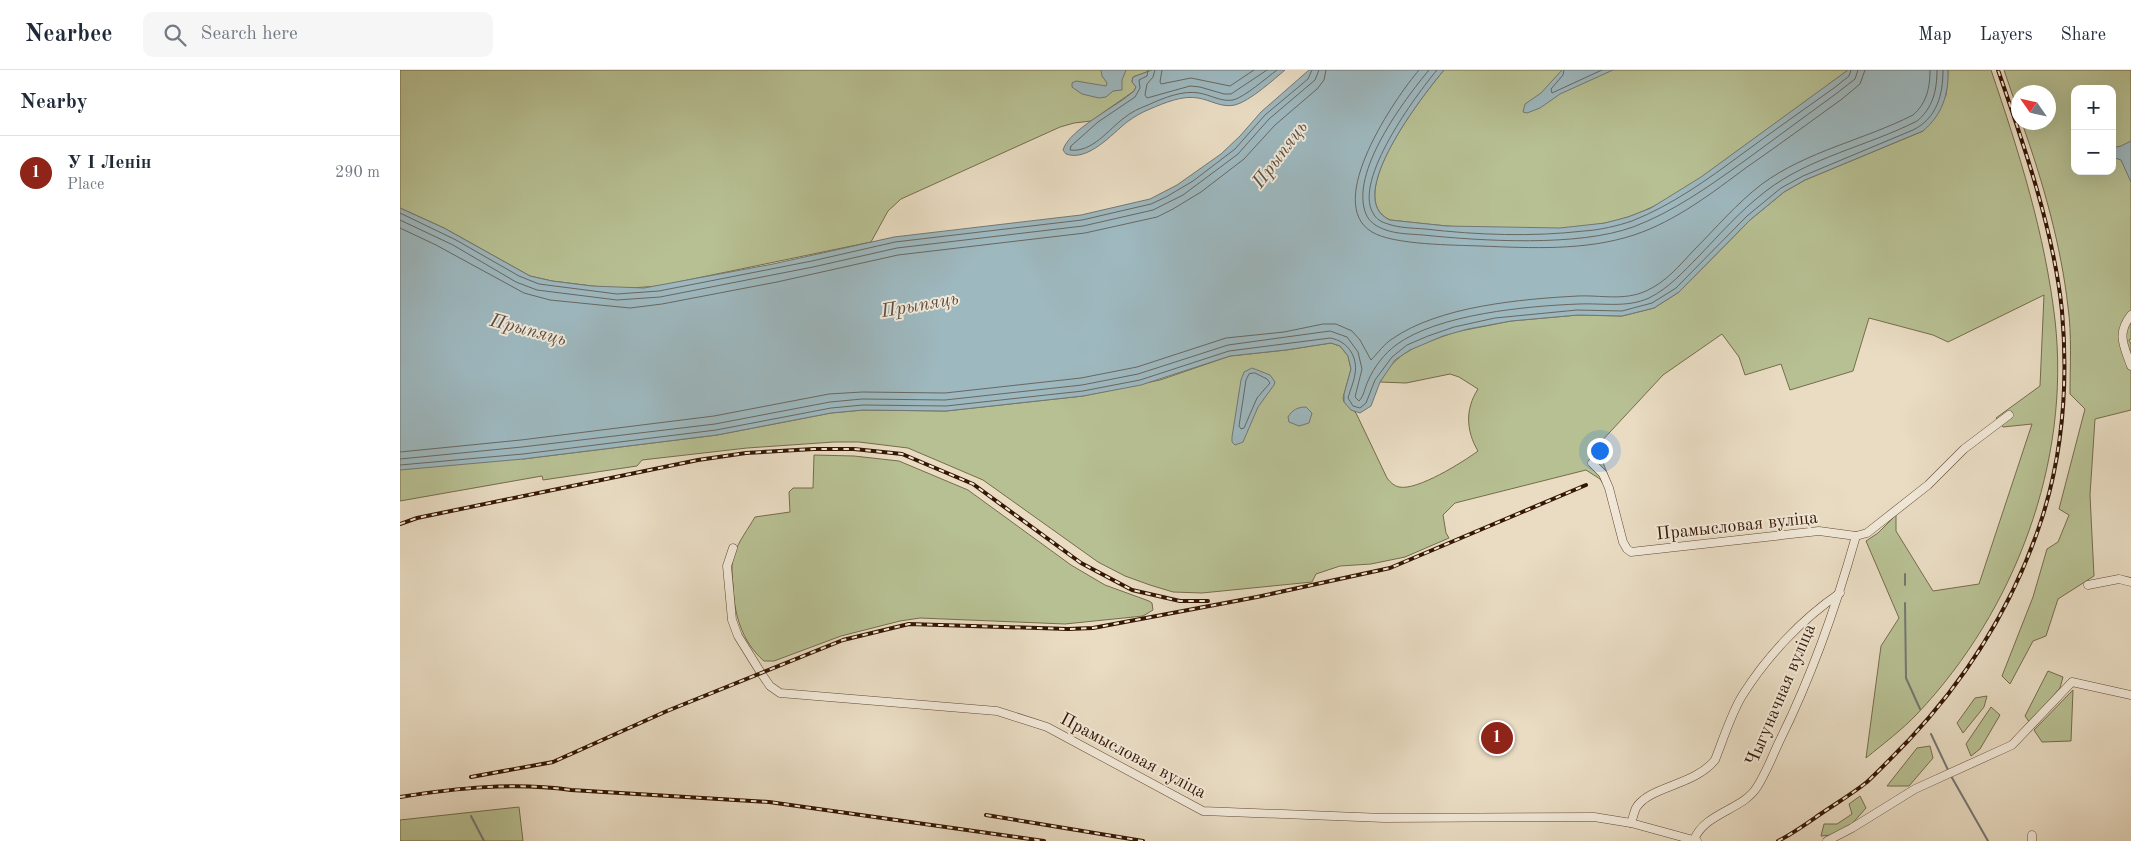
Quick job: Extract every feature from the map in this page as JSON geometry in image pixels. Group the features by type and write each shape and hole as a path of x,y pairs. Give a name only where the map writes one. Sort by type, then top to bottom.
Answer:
{"street":[{"path":"2131,316 2124,324 2121,336 2131,366"},
{"path":"1856,536 1874,529 1928,485 1964,449 2009,416"},
{"name":"Прамысловая вуліца","path":"1592,463 1603,474 1609,488 1623,542 1627,549 1636,552 1819,532 1856,536"},
{"name":"Чыгуначная вуліца","path":"1696,840 1697,832 1719,815 1744,800 1757,788 1797,705 1840,593 1856,536"},
{"name":"Прамысловая вуліца","path":"733,548 727,566 732,620 738,636 761,673 770,686 780,693 997,712 1046,727 1203,811 1382,818 1594,817 1632,823 1696,840"},
{"path":"2088,585 2119,580 2131,582"},
{"name":"Чыгуначная вуліца","path":"1632,823 1636,808 1643,800 1660,790 1688,780 1710,766 1715,760 1742,697 1776,650 1827,602 1840,593"},
{"path":"1827,841 1852,828 1915,789 2012,745 2072,682 2131,694"}],"green space":[{"path":"400,70 1152,70 1133,77 1132,81 1136,87 1134,91 1091,121 1060,127 901,199 888,211 871,242 659,286 617,289 552,281 530,276 444,228 400,208"},
{"path":"1444,70 1848,70 1705,175 1644,211 1602,224 1573,228 1510,230 1390,220 1377,208 1375,191 1380,169 1391,146 1420,100"},
{"path":"1948,70 1991,70 2021,162 2045,256 2055,320 2058,373 2054,427 2044,480 2029,531 2008,581 1983,628 1952,672 1918,713 1866,758 1881,646 1899,618 1866,541 1878,533 1896,515 1896,531 1933,591 1979,584 2032,424 2003,427 1996,418 2040,386 2044,295 1948,342 1933,335 1869,318 1853,371 1790,390 1781,364 1745,375 1739,357 1722,334 1663,375 1597,446 1611,484 1606,488 1600,479 1586,470 1455,503 1443,515 1446,533 1449,538 1405,557 1371,564 1340,566 1316,574 1312,582 1202,593 1173,592 1150,585 1125,576 1098,562 983,480 908,448 859,442 747,448 642,460 637,466 543,480 542,476 400,501 400,422 447,443 523,459 717,435 831,413 863,410 946,411 1083,396 1160,380 1230,356 1331,343 1340,346 1348,356 1351,369 1343,398 1344,402 1356,413 1387,478 1392,484 1399,487 1417,485 1440,475 1478,451 1469,428 1469,412 1478,389 1459,377 1450,374 1406,383 1380,382 1389,367 1402,355 1419,345 1455,332 1511,321 1578,315 1622,316 1654,308 1679,292 1750,220 1784,192 1805,180 1923,131 1946,95"},
{"path":"2004,70 2131,70 2131,339 2129,340 2131,344 2131,410 2095,419 2090,495 2094,576 2058,599 2046,636 2033,641 2010,684 2002,676 2033,597 2047,549 2058,542 2069,515 2059,509 2085,409 2070,394 2070,329 2065,284 2056,237 2024,130 2056,130 2056,85 2011,85 2011,90"},
{"path":"814,455 854,456 899,461 968,490 1071,565 1105,585 1149,601 1152,603 1153,610 1143,616 1065,624 920,618 900,621 841,636 774,661 764,661 750,645 740,626 735,606 732,577 733,558 738,544 755,517 790,512 789,492 793,488 813,488"},
{"path":"2048,671 2063,677 2060,688 2030,723 2025,716"},
{"path":"2073,690 2071,741 2042,742 2034,730"},
{"path":"1987,696 1984,707 1963,733 1957,723 1975,698"},
{"path":"1991,707 2000,715 1980,749 1971,756 1966,744"},
{"path":"1930,746 1933,758 1909,786 1887,786 1917,748"},
{"path":"1860,796 1866,808 1843,834 1821,836 1824,824 1837,824 1852,814 1849,804"},
{"path":"519,807 523,841 400,841 400,820"}],"water":[{"path":"1101,70 1126,70 1122,80 1122,90 1113,91 1106,97 1099,98 1082,94 1072,87 1072,83 1076,81 1106,86 1107,83 1102,76"},
{"path":"1152,70 1285,70 1261,90 1241,103 1230,106 1192,97 1174,100 1135,116 1091,151 1083,154 1066,154 1063,150 1074,134 1134,91 1136,87 1132,82 1133,77"},
{"name":"Прыпяць","path":"1309,70 1444,70 1405,122 1380,170 1375,191 1377,209 1390,220 1447,226 1560,228 1605,223 1651,208 1701,177 1848,70 1948,70 1948,79 1946,96 1940,111 1923,131 1805,180 1784,192 1750,220 1679,292 1654,308 1622,316 1578,315 1511,321 1443,336 1410,350 1395,360 1380,382 1371,406 1360,413 1351,410 1344,402 1344,394 1351,369 1348,356 1340,346 1331,343 1230,356 1141,385 1083,396 946,411 863,410 831,413 717,435 523,459 400,470 400,208 444,228 530,276 592,286 644,288 773,264 894,237 1081,215 1150,199 1177,185 1221,154 1261,112"},
{"path":"1562,70 1613,70 1560,94 1540,108 1527,113 1523,112 1525,104 1541,93"},
{"path":"2131,141 2131,182 2121,160 2116,158 2116,147"},
{"path":"1252,368 1270,375 1275,382 1258,407 1243,442 1235,445 1232,442 1232,437 1241,380 1244,372"},
{"path":"1306,407 1312,413 1309,423 1299,426 1289,422 1288,417 1291,412 1298,408"}],"waterway":[{"path":"1905,574 1905,585"},
{"path":"1905,603 1906,678 1920,709"},
{"path":"1931,734 1949,772"},
{"path":"1951,776 1988,841"},
{"path":"471,816 484,841"}],"railway":[{"path":"1778,841 1799,829 1867,782 1930,716 1970,664 2004,609 2031,549 2042,518 2055,467 2062,415 2064,389 2062,311 2052,251 2037,189 1998,70"},
{"path":"400,524 417,518 698,460 746,453 854,449 902,454 973,484 1081,563 1132,590 1180,601 1208,601"},
{"path":"471,777 553,762 667,711 843,640 909,624 1068,629 1093,628 1257,597 1390,568 1586,485"},
{"path":"400,797 486,787 528,786 769,802 1044,841"},
{"path":"986,815 1143,841"}],"place":[{"name":"У І Ленін","path":"1497,738"}]}
